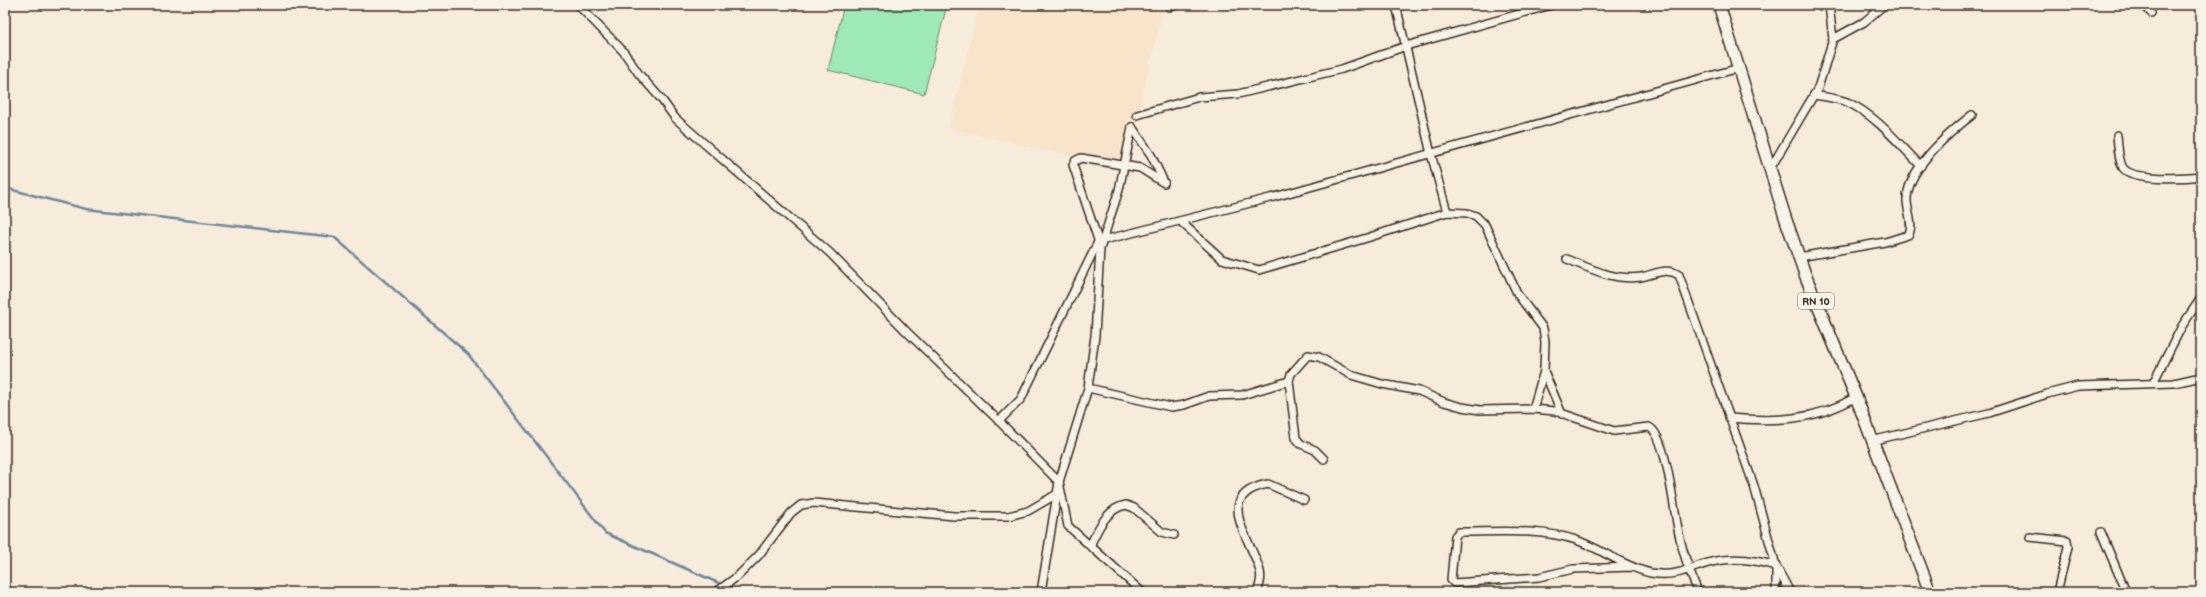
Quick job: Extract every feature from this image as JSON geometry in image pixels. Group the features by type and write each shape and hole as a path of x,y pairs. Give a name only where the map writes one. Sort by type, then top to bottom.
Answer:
{"main road":[{"name":"RN 10","path":"1719,5 1799,258 1856,397 1871,441 1930,592"}],"street":[{"path":"578,5 623,51 639,74 681,124 830,253 907,332 999,421 1059,482 1068,526 1142,592"},
{"path":"1396,5 1431,154 1447,212"},
{"path":"1137,115 1199,97 1238,94 1342,69 1406,46 1551,5"},
{"path":"1770,169 1818,88 1832,39 1830,5"},
{"path":"1832,39 1864,22 1884,5"},
{"path":"2144,5 2151,13"},
{"path":"1101,244 1739,68"},
{"path":"1814,95 1846,102 1864,112 1889,134 1921,166"},
{"path":"1799,258 1885,242 1908,235 1911,227 1907,207 1909,188 1927,157 1948,134 1972,114"},
{"path":"999,421 1021,400 1101,244 1123,165 1132,127 1151,155 1164,183 1140,168 1123,165 1081,158 1075,161 1073,165 1101,244 1095,336 1088,388 1059,482 1041,592"},
{"path":"2117,135 2121,164 2124,169 2130,172 2140,175 2184,179 2201,176"},
{"path":"1180,221 1222,259 1259,270 1447,212 1467,212 1476,216 1485,225 1518,295 1543,328 1545,342 1544,370 1533,409"},
{"path":"1567,259 1617,277 1642,277 1666,270 1672,271 1679,275 1754,486 1776,566 1790,592"},
{"path":"2153,383 2182,326 2201,298"},
{"path":"1324,459 1315,450 1301,444 1296,438 1290,381 1291,374 1308,355 1314,355 1351,375 1382,384 1419,391 1444,402 1462,407 1480,410 1533,409 1562,414 1614,431 1630,430 1642,427 1654,430 1669,475 1679,534 1689,572 1698,592"},
{"path":"1544,370 1562,414"},
{"path":"1871,441 1989,413 2047,394 2078,386 2180,382 2201,377"},
{"path":"1088,388 1171,407 1184,405 1209,396 1242,395 1290,381"},
{"path":"1729,418 1766,421 1788,420 1846,403 1856,397"},
{"path":"1257,592 1261,576 1260,568 1240,522 1237,509 1239,499 1243,495 1268,484 1304,500"},
{"path":"716,592 738,576 759,555 791,513 801,505 814,504 954,516 1008,516 1028,511 1057,494"},
{"path":"1090,546 1104,521 1113,512 1126,505 1134,508 1162,532 1174,535"},
{"path":"1632,567 1573,569 1539,577 1454,584 1451,580 1455,536 1459,532 1516,531 1569,538 1632,567 1651,573 1665,574 1689,572 1714,562 1735,559 1756,561 1776,566"},
{"path":"2101,532 2126,592"},
{"path":"2030,538 2067,541 2068,547 2057,592"},
{"path":"1776,566 1776,592"}],"shaded area":[{"path":"979,5 1164,5 1125,169 949,128"}],"green space":[{"path":"844,5 947,5 924,94 828,70"}],"waterway":[{"path":"5,188 86,209 334,237 468,354 605,533 739,592"}]}
